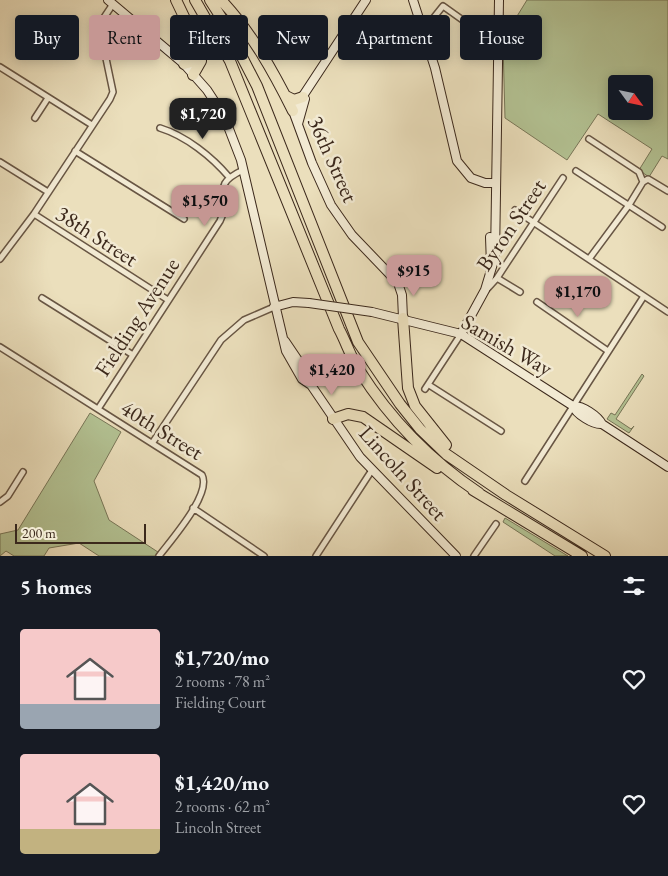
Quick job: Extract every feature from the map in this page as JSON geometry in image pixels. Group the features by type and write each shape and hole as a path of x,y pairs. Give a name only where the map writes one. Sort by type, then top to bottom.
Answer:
{"highway":[{"path":"176,0 183,15"},
{"path":"194,0 230,61 332,311 358,369 385,407 419,444 439,464 479,493"},
{"path":"210,0 224,22 257,86 358,342 376,371 420,429 446,454 506,495 605,556"},
{"path":"221,0 250,34 293,111"},
{"path":"184,64 194,63 198,60"},
{"path":"193,75 200,60"},
{"path":"286,96 294,100 303,97"},
{"path":"404,318 406,379 415,406 447,446 506,495"},
{"path":"333,419 348,414 363,418 419,457 582,556"}],"main road":[{"path":"293,111 366,0"},
{"path":"413,0 418,15"},
{"path":"461,334 485,290 491,265 495,257 495,0"},
{"path":"494,184 499,0"},
{"path":"111,2 184,64 207,90 224,116 243,170 274,306"},
{"path":"431,60 456,161 472,178 494,184"},
{"path":"298,124 312,84"},
{"name":"36th Street","path":"293,111 312,163 331,205 352,235 398,282 402,295 404,318"},
{"name":"Samish Way","path":"274,306 293,302 372,312 404,318 461,334 573,406 575,411 596,425 602,424 668,467"},
{"name":"Lincoln Street","path":"274,306 282,338 293,364 302,379 311,386 360,457 456,556"}],"street":[{"path":"0,259 34,214 113,92 99,25 111,2"},
{"path":"435,15 443,6 460,19"},
{"path":"1,69 92,125"},
{"path":"36,118 48,98"},
{"path":"160,128 199,150 218,164 229,177 243,170"},
{"path":"589,139 638,172 646,180 668,191"},
{"path":"75,151 184,220"},
{"name":"38th Street","path":"0,162 48,192"},
{"path":"576,172 662,226"},
{"name":"Fielding Avenue","path":"98,409 224,215 226,206 222,186 229,177"},
{"name":"Byron Street","path":"485,290 497,278 562,178"},
{"path":"589,259 646,180"},
{"path":"515,210 668,312"},
{"name":"38th Street","path":"34,214 168,300"},
{"path":"497,278 520,292"},
{"path":"525,481 644,296"},
{"path":"42,298 132,356"},
{"path":"537,302 608,351"},
{"path":"153,442 221,340 244,320 274,306"},
{"path":"461,334 427,387 501,431"},
{"name":"40th Street","path":"0,347 198,470 204,478 203,492 193,508"},
{"path":"316,556 372,470"},
{"path":"0,502 8,496 23,472"},
{"path":"159,556 193,508 264,556"},
{"path":"474,556 496,524"}],"green space":[{"path":"527,0 668,0 668,159 662,156 649,177 639,170 652,149 598,114 567,160 505,118 503,60 542,60 542,15 518,15"},
{"path":"642,374 644,376 616,419 631,429 634,426 629,433 607,419 611,413 615,415"},
{"path":"90,413 121,432 94,481 109,520 164,556 99,556 79,543 49,548 44,556 14,556 6,551 0,556 0,534 18,530"},
{"path":"505,518 568,556 555,556 503,522"}]}
